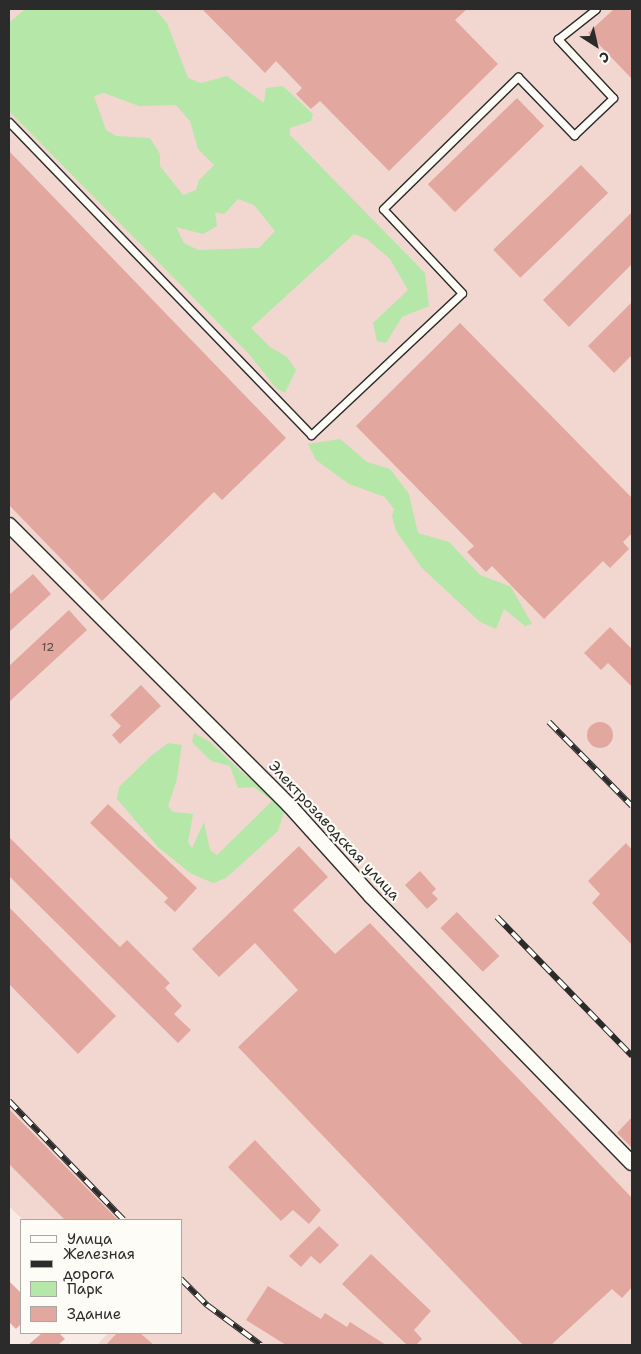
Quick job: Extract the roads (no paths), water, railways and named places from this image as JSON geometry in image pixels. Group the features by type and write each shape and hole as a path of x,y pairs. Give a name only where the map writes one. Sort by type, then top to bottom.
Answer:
{"street":[{"name":"Электрозаводская улица","path":"9,525 289,804 371,896 632,1163"}],"lane":[{"path":"9,122 311,435 462,293 383,209 518,77 574,135 594,117 613,98 558,39 596,9"}],"railway":[{"path":"549,722 632,806"},
{"path":"497,917 632,1056"},
{"path":"9,1101 123,1219"},
{"path":"182,1280 207,1305 261,1345"}]}
